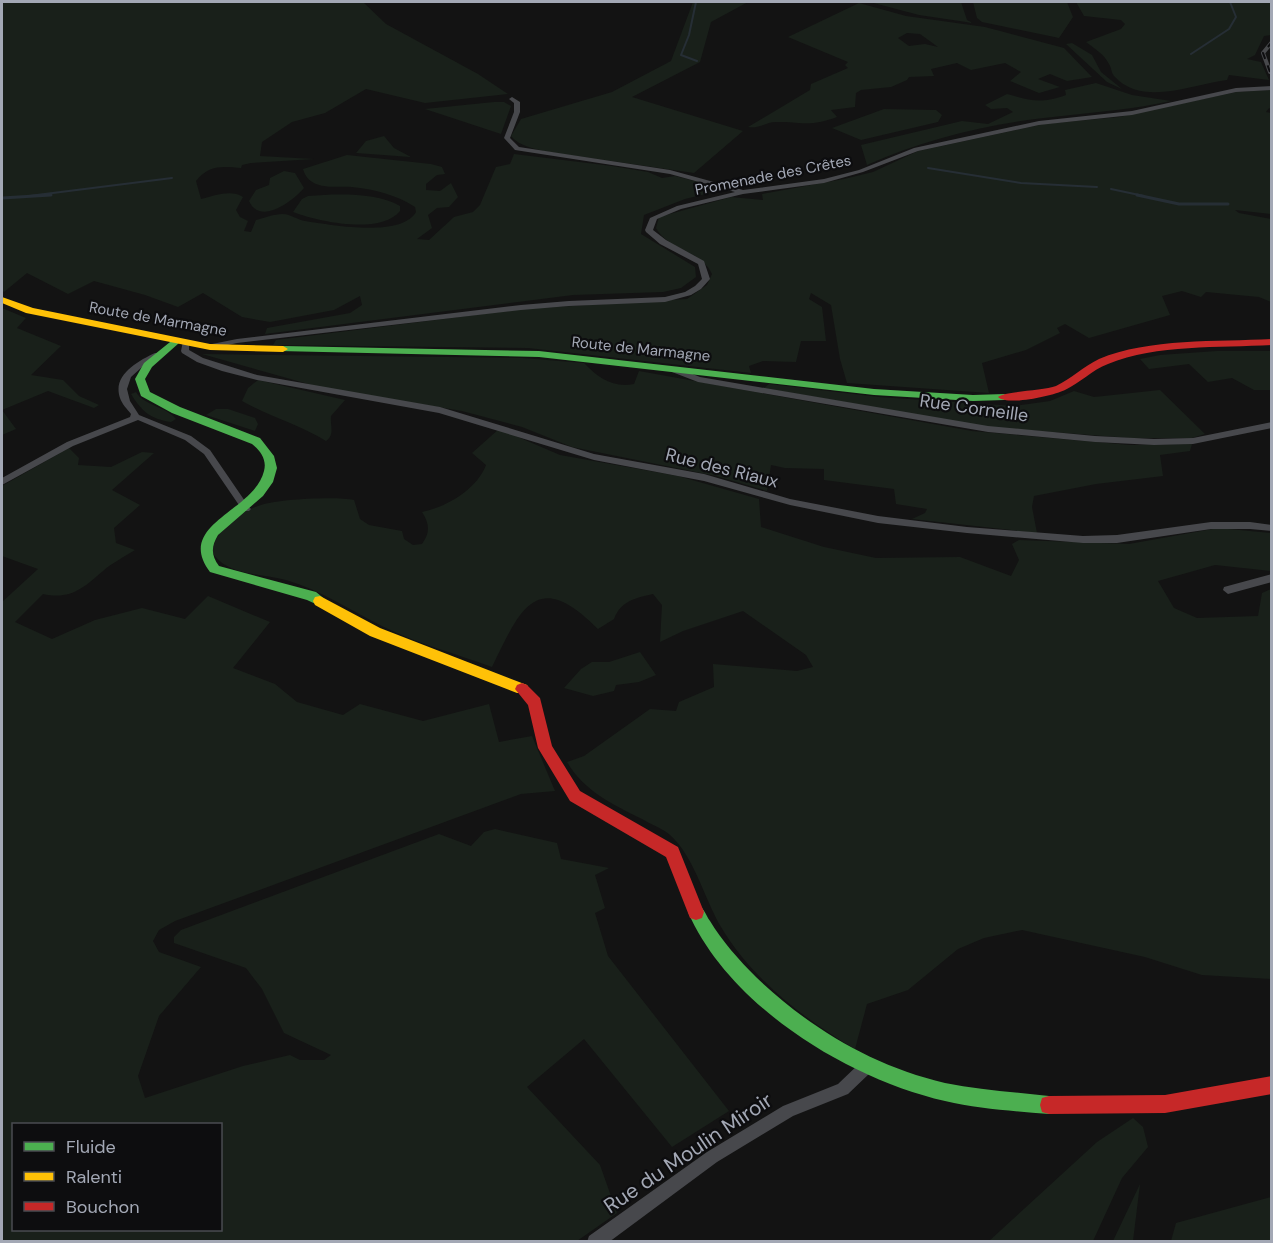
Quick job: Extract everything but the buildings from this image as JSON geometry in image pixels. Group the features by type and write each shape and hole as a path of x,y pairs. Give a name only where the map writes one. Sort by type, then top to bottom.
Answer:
{"street":[{"name":"Promenade des Crêtes","path":"210,347 237,341 524,306 682,295 700,286 706,279 702,263 652,234 649,230 654,218 678,207 743,192 824,181 861,171 916,149 1039,123 1132,113 1236,90 1272,88"},
{"path":"512,99 517,102 518,112 507,138 517,149 670,172 743,192"},
{"name":"Route de Marmagne","path":"2,300 30,311 210,347 539,354 874,392 1001,398 1028,396 1060,388 1102,362 1140,349 1272,342"},
{"path":"181,342 139,363 130,373 124,387 124,397 135,416 188,438 207,452 246,509"},
{"name":"Rue des Riaux","path":"181,342 189,355 215,366 334,393 433,408 486,422 594,457 721,482 789,501 861,517 1020,535 1116,539 1215,523 1272,528"},
{"path":"158,355 140,378 145,394 260,443 271,462 269,481 259,496 246,509 223,522 207,538 206,555 215,569 311,596 375,632 523,689 535,702 545,748 575,796 672,852 700,921 732,964 762,995 841,1054 866,1068 911,1084 990,1099 1058,1106 1166,1104 1272,1085"},
{"name":"Rue Corneille","path":"674,370 698,379 819,401 988,429 1036,434 1154,442 1193,441 1272,424"},
{"path":"2,482 63,447 134,419 135,416"},
{"path":"1252,525 1272,522"},
{"path":"1228,590 1272,578"},
{"name":"Rue du Moulin Miroir","path":"595,1242 712,1157 788,1111 843,1089 866,1068"}],"shaded area":[{"path":"2,2 363,2 386,24 478,74 508,94 425,103 366,89 325,113 292,122 262,142 260,156 314,159 251,163 242,165 241,168 211,169 196,181 201,199 228,193 243,197 236,210 240,217 248,221 244,231 251,232 256,220 283,214 332,225 365,228 396,225 408,220 416,212 415,207 401,199 376,191 316,184 306,176 303,169 347,155 431,164 442,167 445,174 437,175 426,184 426,190 440,191 451,183 458,197 449,207 437,208 428,215 432,228 417,239 429,240 454,217 473,212 480,205 496,167 510,164 514,154 612,166 648,172 662,178 675,176 718,187 718,191 685,199 644,215 641,234 695,267 696,277 681,288 663,292 573,295 265,334 267,328 350,313 362,305 360,296 334,310 270,322 242,317 203,293 178,307 94,281 68,294 27,273 4,292 2,290"},
{"path":"693,2 748,2 711,22 700,62 632,97 743,131 694,173 534,149 511,136 521,119 612,92 671,61"},
{"path":"870,2 961,2 967,20 973,23 919,15"},
{"path":"973,2 1067,2 1073,17 1059,38 982,22 977,18"},
{"path":"1076,2 1271,2 1271,35 1264,36 1255,55 1247,59 1261,62 1269,80 1229,75 1227,80 1184,89 1154,92 1140,91 1126,86 1114,75 1105,57 1086,42 1121,29 1125,24 1121,20 1084,16"},
{"path":"859,3 906,16 985,27 1064,48 1092,77 1067,81 1050,74 1038,79 1060,87 1039,93 1010,81 1021,72 1005,63 971,70 957,63 931,69 934,76 909,77 891,87 861,90 856,93 855,107 831,110 837,117 812,123 772,122 748,127 810,90 811,84 848,68 845,65 848,62 788,37","holes":["907,33 920,34 938,47 925,44 909,46 898,38"]},
{"path":"1072,43 1092,55 1101,72 1122,89 1107,82 1066,44"},
{"path":"1096,83 1132,95 1171,101 987,127 937,139 867,165 861,145 962,121 988,124 1013,112 1007,108 991,109 985,105 1007,94 1030,100 1043,100 1066,95 1065,90"},
{"path":"1271,90 1271,109 1269,108 1266,112 1271,113 1271,214 1235,210 1239,213 1271,219 1271,302 1259,297 1206,292 1201,297 1182,291 1162,296 1170,315 1089,338 1065,324 1057,328 1060,333 1026,350 982,363 989,393 847,383 840,359 831,305 811,293 809,299 822,307 826,341 801,341 796,362 763,361 749,366 751,373 528,348 273,345 276,340 523,309 687,299 707,285 712,274 700,260 661,235 656,228 659,217 731,197 763,200 762,194 873,172 918,151 1044,124 1119,117 1236,92"},
{"path":"504,102 511,106 501,134 425,109"},
{"path":"884,109 936,110 942,115 938,122 861,140 832,128"},
{"path":"384,136 394,148 411,157 356,153 366,141"},
{"path":"284,171 295,173 304,188 276,209 261,211 254,208 249,201 256,190 269,185 270,178"},
{"path":"308,196 367,196 390,201 400,206 400,211 379,223 365,224 333,222 293,212 302,199"},
{"path":"2,308 26,318 17,328 61,346 31,375 63,380 79,396 99,405 94,408 48,391 2,410"},
{"path":"1217,351 1271,351 1271,390 1254,390 1232,378 1208,382 1189,364 1149,369 1140,359 1160,355"},
{"path":"202,354 523,358 584,363 606,381 619,385 634,384 639,371 972,431 1130,445 1192,444 1190,451 1160,455 1163,476 1096,484 1034,496 1032,507 1037,533 912,519 925,513 927,509 896,504 894,489 824,480 824,469 785,468 771,465 767,491 716,476 572,447 522,427 462,411 319,387"},
{"path":"258,380 345,400 331,416 329,439 326,441 242,401 248,388"},
{"path":"769,384 879,397 1015,406 1050,401 1074,391 1094,397 1160,390 1205,434 1192,438 1130,438 987,427 764,388"},
{"path":"136,392 144,400 167,411 176,419 171,422 152,417 139,406 131,394"},
{"path":"216,409 228,409 255,418 258,424 255,431 206,415"},
{"path":"2,410 16,429 2,435"},
{"path":"499,429 560,455 678,476 759,499 761,527 824,547 876,558 960,557 1011,576 1019,560 1012,544 1019,540 1129,544 1218,528 1271,533 1271,571 1215,565 1158,581 1174,608 1197,618 1258,616 1262,593 1271,589 1271,979 1202,975 1145,957 1022,930 984,938 958,949 908,990 867,1004 855,1049 798,1011 748,964 721,927 686,854 670,835 590,789 567,762 584,756 650,709 676,711 679,702 714,687 713,664 797,671 813,667 806,655 743,611 683,631 660,642 662,605 653,594 625,604 614,619 598,629 577,610 559,600 545,598 532,603 521,613 492,667 397,633 299,584 235,570 218,560 212,552 218,537 229,523 250,509 278,502 321,498 354,500 360,519 369,525 402,531 404,539 413,545 422,544 428,528 422,512 432,510 460,496 476,482 486,465 472,453"},
{"path":"69,448 79,458 78,465 111,467 142,452 154,453 112,490 140,505 114,528 116,543 135,550 110,565 76,591 61,595 43,594 15,622 52,639 95,620 142,608 185,619 208,596 270,622 233,668 275,684 297,702 343,715 360,704 423,721 489,704 499,742 532,736 555,791 521,794 175,921 159,930 153,941 159,952 201,967 159,1016 138,1076 145,1098 243,1066 290,1055 300,1060 324,1060 331,1055 284,1033 262,989 246,968 174,943 174,937 181,930 439,834 471,846 484,832 495,829 557,843 561,859 609,868 595,875 605,908 595,913 608,956 729,1111 672,1147 584,1039 527,1087 600,1165 617,1213 577,1241 2,1241 2,602 38,569 2,556 2,486"},
{"path":"640,652 656,675 639,682 616,685 614,691 593,696 564,688 581,669 592,662 609,662"},
{"path":"1133,1118 1143,1127 1148,1147 1122,1178 1093,1241 989,1241 1097,1142"},
{"path":"1140,1184 1133,1241 1113,1241"},
{"path":"1271,1197 1271,1241 1171,1241 1176,1223"}],"waterway":[{"path":"696,2 689,35 681,55 697,61"},
{"path":"1191,54 1229,29 1236,17 1230,2"},
{"path":"928,168 1021,183 1097,187"},
{"path":"29,196 172,178"},
{"path":"1111,189 1144,196"},
{"path":"2,198 51,195"},
{"path":"1137,195 1179,204 1228,204"}],"railway":[{"path":"1270,72 1263,53 1272,42"}],"traffic: fast":[{"path":"175,341 148,365 140,379 145,394 176,410 256,441 267,453 271,464 267,482 259,493 213,532 207,542 208,559 215,569 311,596 320,601"},
{"path":"283,349 539,354 874,392 973,398 1004,397"},
{"path":"696,912 712,940 748,981 791,1019 839,1051 864,1064 917,1085 984,1098 1049,1105"}],"traffic: slow":[{"path":"2,300 30,311 210,347 283,349"},
{"path":"320,601 375,632 522,689"}],"traffic: jam":[{"path":"1004,397 1028,396 1060,388 1102,362 1140,349 1272,342"},
{"path":"522,689 535,702 545,748 575,796 672,852 696,912"},
{"path":"1049,1105 1165,1104 1272,1085"}]}
